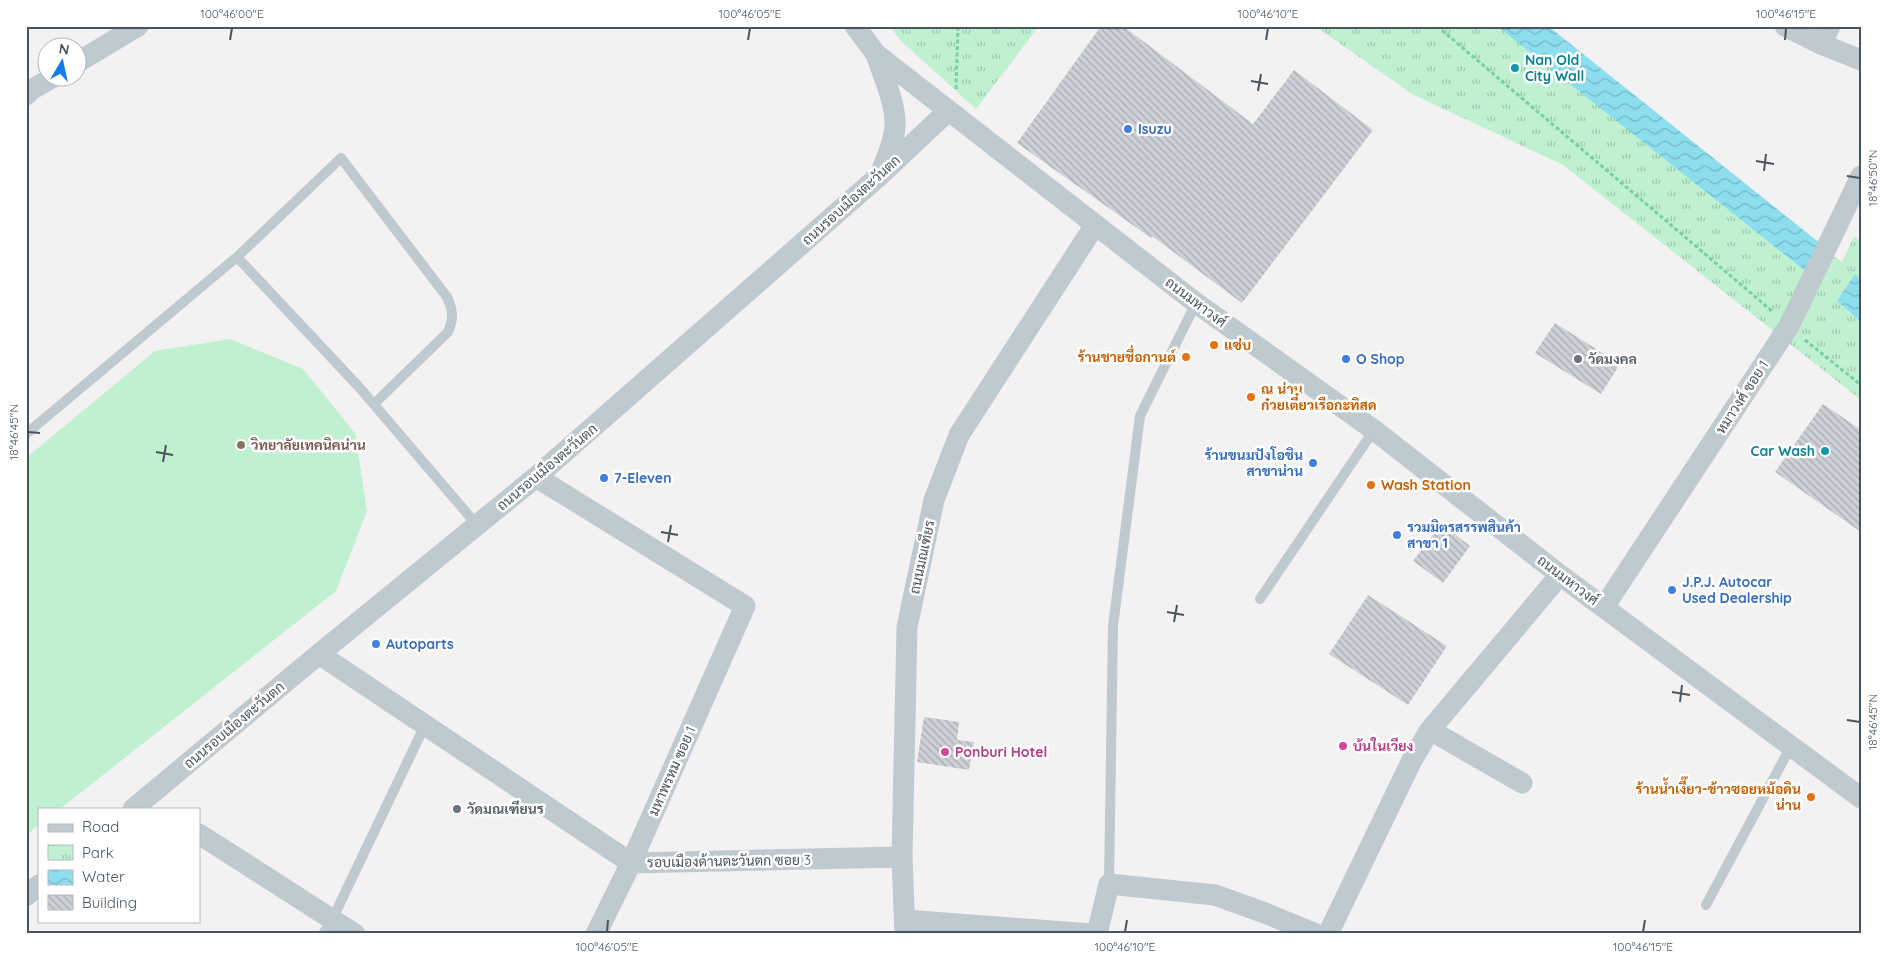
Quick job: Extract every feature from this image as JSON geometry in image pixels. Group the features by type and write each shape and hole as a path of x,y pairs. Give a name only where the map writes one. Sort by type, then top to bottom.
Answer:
{"street":[{"path":"88,56 138,26"},
{"name":"ถนนมหาวงศ์","path":"854,26 876,54 1095,226 1196,303 1374,430 1560,575 1861,798"},
{"path":"1785,26 1826,35 1861,60"},
{"path":"876,54 891,102 895,126 891,148 880,176"},
{"path":"26,95 38,86"},
{"name":"ถนนรอบเมืองตะวันตก","path":"145,806 319,654 536,477 880,176 948,110"},
{"name":"หมาวงศ์ ซอย 1","path":"1604,607 1789,326 1861,176"},
{"name":"ถนนมณเฑียร","path":"905,927 902,858 907,628 934,500 959,435 1095,226"},
{"name":"มหาพรหม ซอย 1","path":"536,477 745,606 631,863 596,934"},
{"path":"1328,934 1413,758 1430,730 1560,575"},
{"name":"รอบเมืองด้านตะวันตก ซอย 3","path":"319,654 631,863 902,858"},
{"path":"1430,730 1522,783"},
{"path":"200,835 327,927 355,934"},
{"path":"1097,934 1109,884 1215,895 1316,934"},
{"path":"26,896 38,886"},
{"path":"905,927 1091,934"}],"lane":[{"path":"26,434 237,257 341,158 447,296 453,310 452,322 448,332 374,404"},
{"path":"237,257 374,404 477,525"},
{"path":"1109,884 1113,626 1140,416 1196,303"},
{"path":"1260,599 1374,430"},
{"path":"327,927 425,725"},
{"path":"1706,905 1791,746"}],"path":[{"path":"948,110 957,85 958,26"},
{"path":"1438,26 1789,326 1861,385"}],"green space":[{"path":"890,26 1039,26 976,109 900,40"},
{"path":"1315,26 1542,26 1842,262 1854,236 1861,242 1861,400 1563,165 1412,94"},
{"path":"230,339 303,369 355,433 367,511 336,591 61,808 38,808 38,826 29,833 26,833 26,458 155,351"}],"water":[{"path":"1497,26 1548,26 1826,248 1808,273"},
{"path":"1855,274 1861,279 1861,322 1837,301"}],"building":[{"path":"1101,26 1123,26 1253,124 1294,70 1373,130 1242,303 1152,236 1151,238 1017,143"},
{"name":"วัดมงคล","path":"1555,323 1620,364 1601,394 1535,353"},
{"name":"Car Wash","path":"1823,404 1861,430 1861,532 1775,472"},
{"path":"1441,524 1470,546 1443,583 1413,561"},
{"path":"1368,595 1447,646 1408,705 1329,654"},
{"name":"Ponburi Hotel","path":"924,717 959,722 957,740 974,742 969,770 917,762"}],"place":[{"name":"Nan Old City Wall","path":"1515,68"},
{"name":"Isuzu","path":"1128,129"},
{"name":"แซ่บ","path":"1214,345"},
{"name":"ร้านชายชื่อกานต์","path":"1186,357"},
{"name":"O Shop","path":"1346,359"},
{"name":"วัดมงคล","path":"1578,359"},
{"name":"ณ น่าน ก๋วยเตี๋ยวเรือกะทิสด","path":"1251,397"},
{"name":"วิทยาลัยเทคนิคน่าน","path":"241,445"},
{"name":"Car Wash","path":"1825,451"},
{"name":"ร้านขนมปังโอชิน สาขาน่าน","path":"1313,463"},
{"name":"7-Eleven","path":"604,478"},
{"name":"Wash Station","path":"1371,485"},
{"name":"รวมมิตรสรรพสินค้า สาขา 1","path":"1397,535"},
{"name":"J.P.J. Autocar Used Dealership","path":"1672,590"},
{"name":"Autoparts","path":"376,644"},
{"name":"บ้นในเวียง","path":"1343,746"},
{"name":"Ponburi Hotel","path":"945,752"},
{"name":"ร้านน้ำเงี๊ยว-ข้าวซอยหม้อดิน น่าน","path":"1811,797"},
{"name":"วัดมณเฑียนร","path":"457,809"}]}
